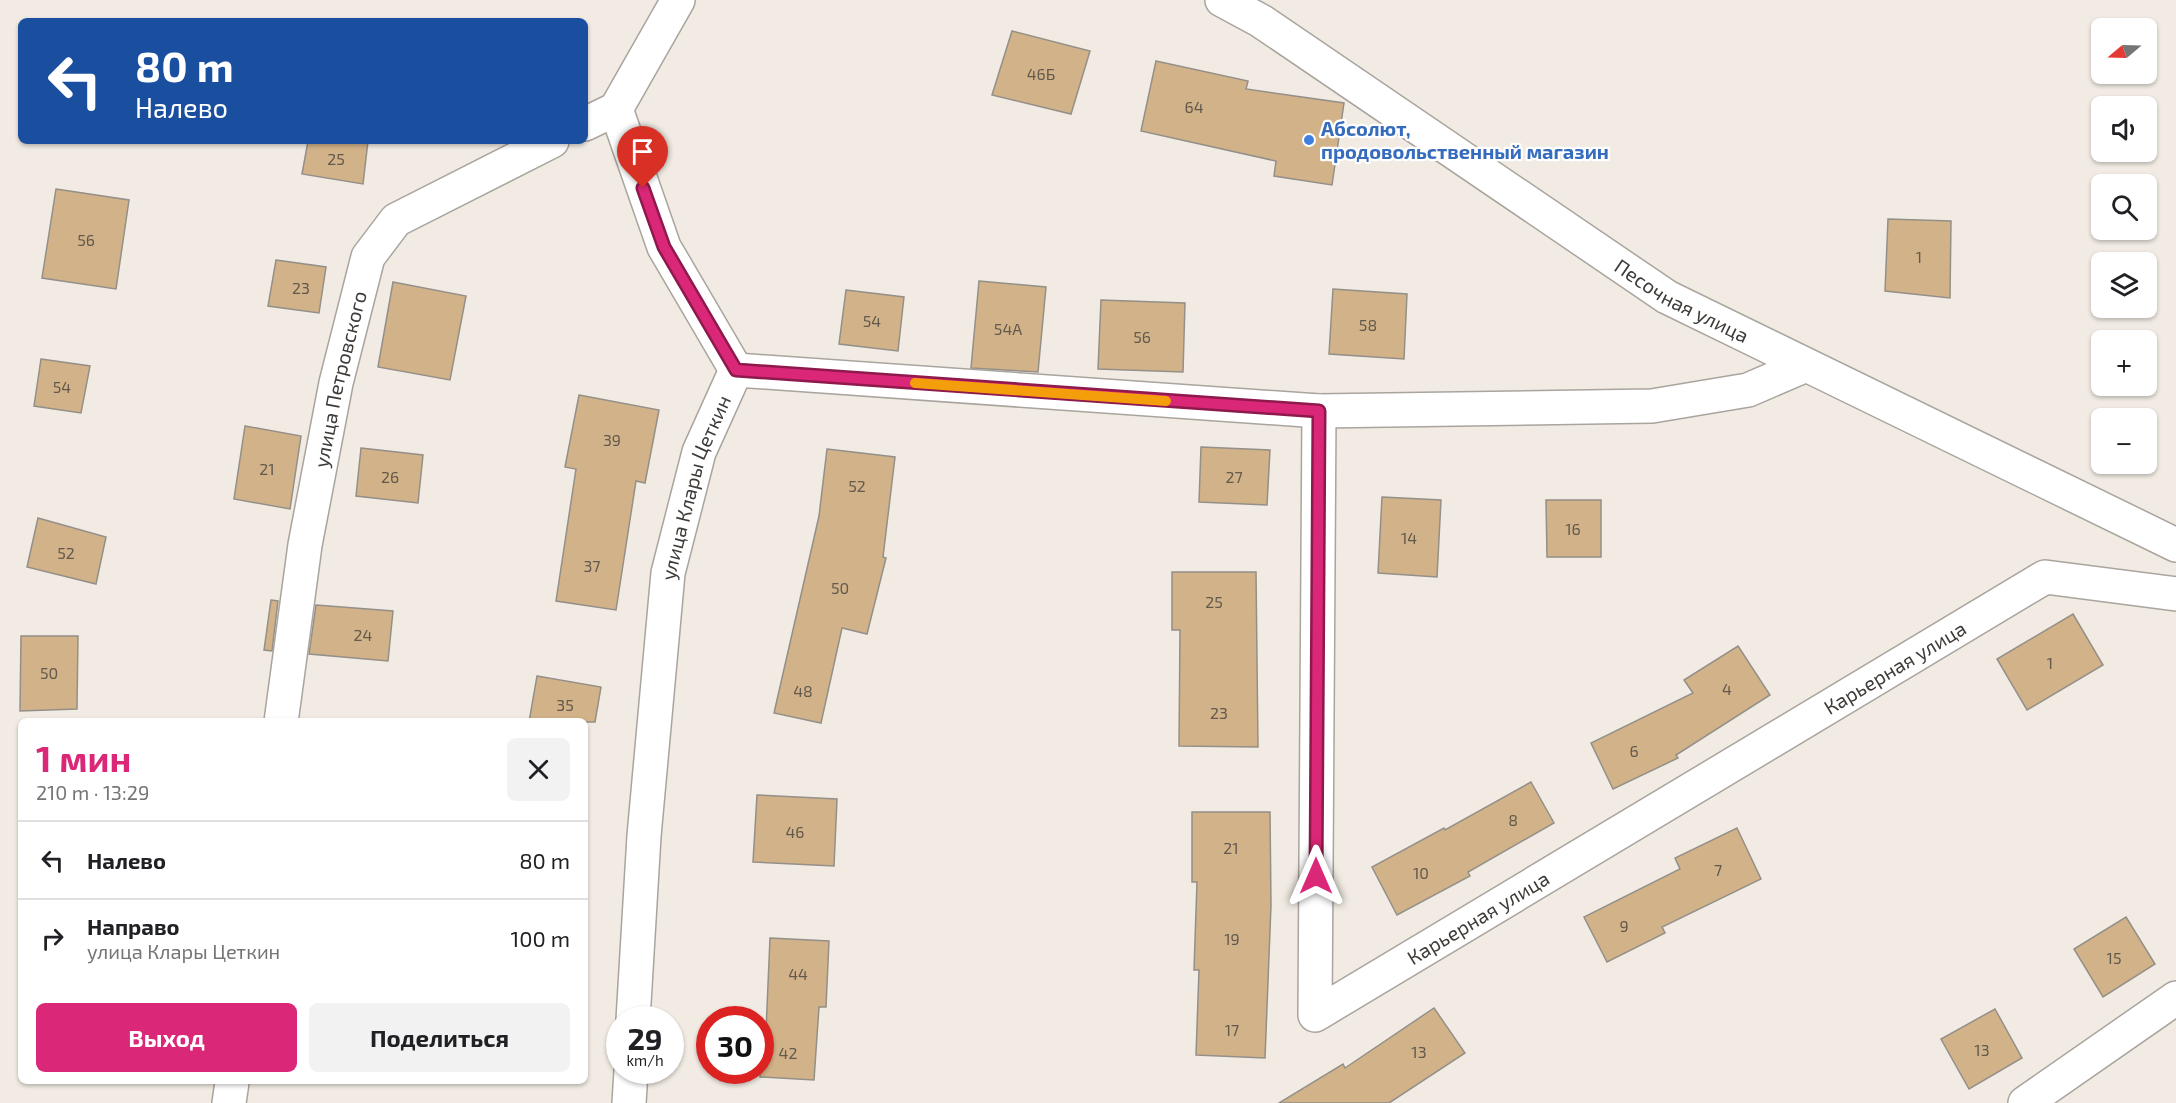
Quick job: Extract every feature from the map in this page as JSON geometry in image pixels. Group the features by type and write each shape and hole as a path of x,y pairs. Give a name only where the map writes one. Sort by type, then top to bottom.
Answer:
{"street":[{"path":"588,122 615,109 678,0"},
{"name":"Песочная улица","path":"1222,0 1261,21 1667,297 2176,545"},
{"name":"улица Клары Цеткин","path":"615,109 664,247 736,370 699,452 668,573 644,836 634,1006"},
{"name":"улица Петровского","path":"282,718 305,545 336,383 368,257 396,220 546,144"},
{"path":"736,370 1319,411 1652,406 1748,390 1806,365"},
{"name":"Карьерная улица","path":"1319,411 1315,1016 2045,577 2176,594"},
{"path":"2025,1103 2176,998"},
{"path":"230,1103 232,1084"},
{"path":"629,1103 630,1084"}],"building":[{"path":"1012,31 1090,51 1071,114 992,95"},
{"path":"1156,61 1248,81 1246,89 1344,103 1332,185 1274,176 1276,161 1141,131"},
{"path":"307,144 368,144 363,184 302,174"},
{"path":"56,189 129,200 116,289 42,278"},
{"path":"1888,219 1951,221 1950,298 1885,291"},
{"path":"276,260 326,267 319,313 268,306"},
{"path":"979,281 1046,287 1038,372 971,368"},
{"path":"393,282 466,296 450,380 378,367"},
{"path":"1333,289 1407,294 1404,359 1329,354"},
{"path":"846,290 904,297 898,351 839,344"},
{"path":"1101,300 1185,303 1183,372 1098,369"},
{"path":"41,359 90,366 81,413 34,406"},
{"path":"579,395 659,410 645,483 636,481 616,610 556,601 576,469 565,467"},
{"path":"245,426 301,436 290,509 234,499"},
{"path":"1201,447 1270,450 1267,505 1199,502"},
{"path":"361,448 423,455 418,503 356,496"},
{"path":"827,449 895,457 883,557 886,558 867,634 842,628 821,723 774,713 819,516"},
{"path":"1382,497 1441,500 1437,577 1378,573"},
{"path":"1546,500 1601,500 1601,557 1547,557"},
{"path":"38,518 106,537 96,584 27,567"},
{"path":"1172,572 1256,572 1258,747 1179,746 1180,630 1172,630"},
{"path":"271,600 278,601 272,651 264,650"},
{"path":"316,605 393,611 388,661 309,654"},
{"path":"2073,614 2103,665 2027,710 1997,659"},
{"path":"21,636 78,636 77,709 20,711"},
{"path":"1738,646 1770,695 1676,755 1678,758 1613,789 1591,743 1693,693 1684,680"},
{"path":"537,676 601,687 595,722 588,722 588,718 530,718"},
{"path":"1531,782 1554,823 1468,872 1470,876 1397,915 1372,867"},
{"path":"757,795 837,799 834,866 753,862"},
{"path":"1192,812 1270,812 1271,905 1265,1058 1196,1055 1199,970 1194,970 1197,882 1192,882"},
{"path":"1737,828 1761,879 1662,927 1665,933 1607,962 1584,917 1680,869 1675,858"},
{"path":"2126,917 2155,964 2103,997 2074,949"},
{"path":"770,938 829,941 826,1007 819,1007 814,1080 774,1078 774,1006 767,1006"},
{"path":"1434,1008 1465,1053 1389,1103 1279,1103 1343,1064 1345,1068"},
{"path":"1995,1009 2022,1058 1969,1089 1941,1039"}],"slow traffic":[{"path":"915,383 1166,401"}],"place":[{"name":"Абсолют, продовольственный магазин","path":"1309,140"}],"route":[{"path":"643,188 664,247 736,370 1319,411 1316,876"}]}
